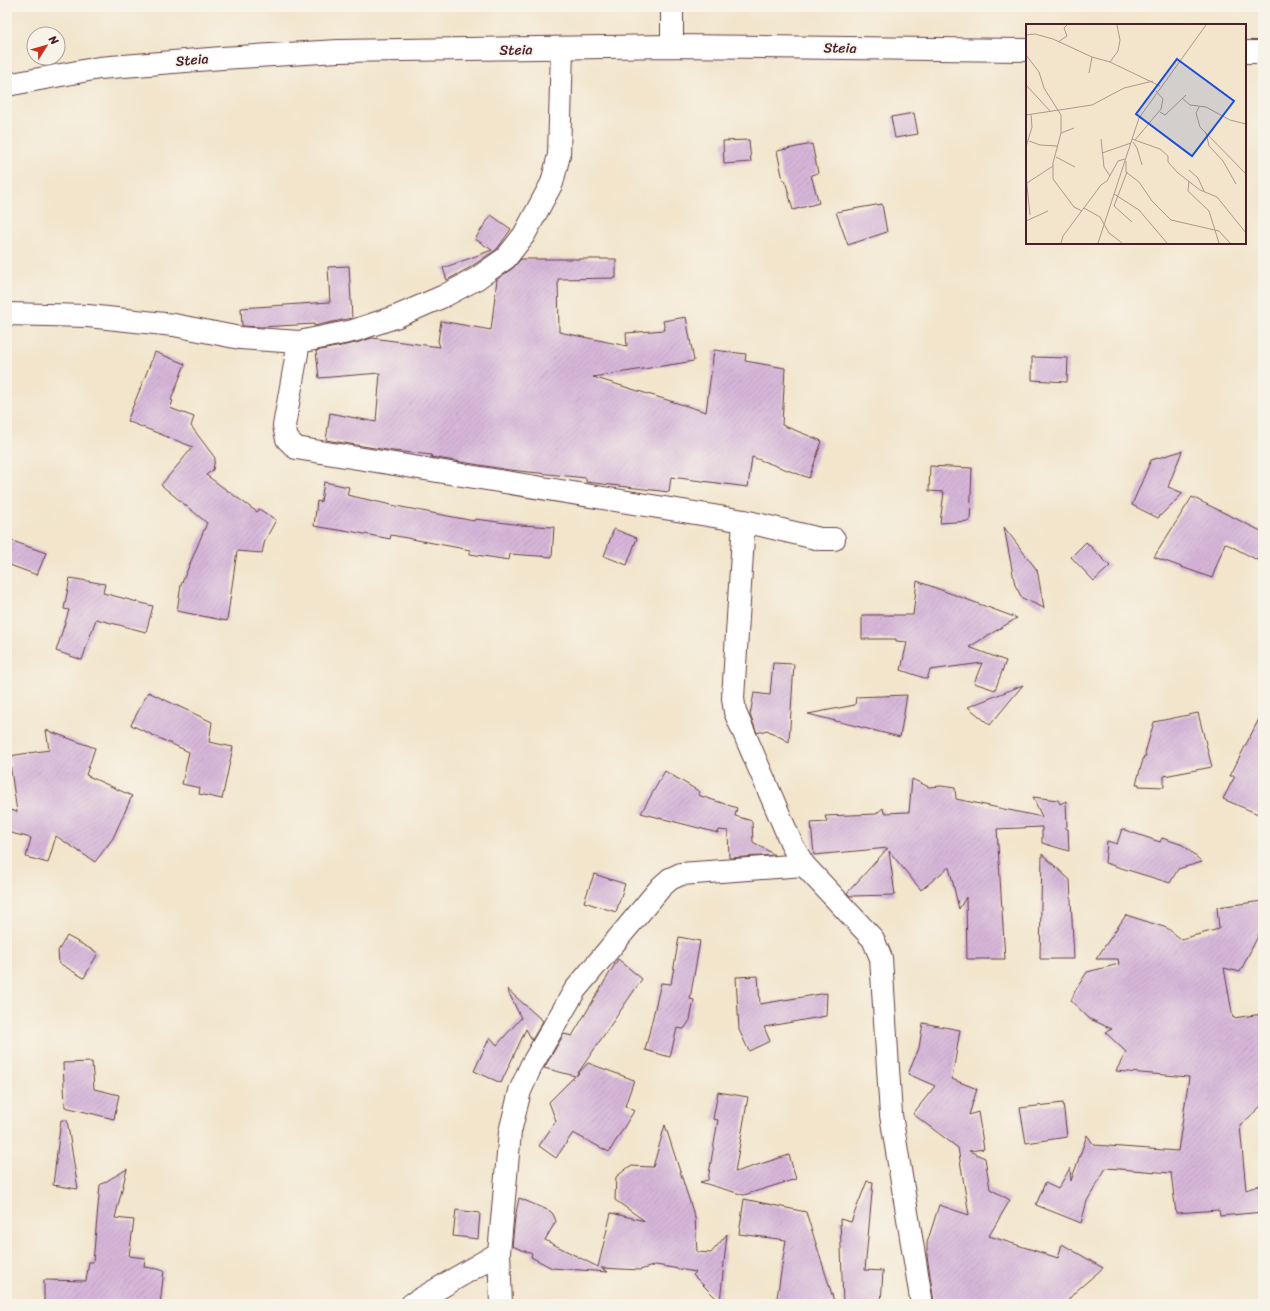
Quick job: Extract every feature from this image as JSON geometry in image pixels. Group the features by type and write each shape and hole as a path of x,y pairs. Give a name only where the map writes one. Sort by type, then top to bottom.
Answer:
{"street":[{"path":"672,7 672,46"},
{"name":"Steia","path":"7,85 98,68 222,58 338,52 672,46 1026,50"},
{"path":"7,314 88,316 174,325 240,338 299,342 353,332 398,316 444,296 476,279 506,258 524,234 552,183 559,155 562,49"},
{"path":"1246,52 1263,52"},
{"path":"299,342 284,426 287,439 296,448 744,521 820,539 834,539"},
{"path":"744,521 733,698 735,712 793,847 804,865 873,939 881,958 891,1115 922,1304"},
{"path":"501,1304 499,1253 510,1132 520,1091 535,1060 575,990 661,887 670,879 681,874 804,865"},
{"path":"412,1304 499,1253"}],"building":[{"path":"914,113 918,134 895,138 891,117"},
{"path":"749,140 751,162 724,164 723,141"},
{"path":"812,144 818,173 811,175 819,203 793,210 785,180 783,180 777,151"},
{"path":"882,204 887,232 848,245 836,212"},
{"path":"491,215 511,229 497,249 469,268 447,280 443,268 492,250 475,239"},
{"path":"521,259 616,259 616,278 558,279 559,332 627,346 626,333 665,330 663,321 686,317 694,361 593,377 706,412 714,350 746,354 745,361 785,368 782,425 822,441 809,478 752,457 748,487 671,477 669,492 586,482 586,478 510,470 431,457 432,455 393,451 326,440 330,413 376,422 380,373 319,378 316,351 356,343 372,338 440,347 438,341 441,321 491,330 497,279 513,268"},
{"path":"349,266 352,318 314,326 314,324 261,327 242,326 241,308 330,302 328,267"},
{"path":"155,352 185,364 171,400 173,401 170,408 194,417 191,426 215,458 213,470 206,475 257,512 259,509 276,520 265,540 262,553 237,551 227,621 177,611 181,585 207,523 161,485 193,447 127,421"},
{"path":"1032,357 1068,358 1067,382 1032,380"},
{"path":"1182,451 1168,487 1183,493 1158,518 1132,505 1151,460"},
{"path":"930,466 972,468 970,521 940,523 944,492 929,491"},
{"path":"324,482 349,487 347,495 396,506 474,521 475,519 521,525 554,527 552,557 510,554 509,560 470,554 470,550 391,535 390,539 314,526 317,501 321,502"},
{"path":"1192,497 1263,532 1263,563 1225,543 1212,578 1154,557"},
{"path":"1004,527 1037,570 1044,608 1022,598 1015,585"},
{"path":"614,529 637,538 627,565 604,556"},
{"path":"7,539 46,553 37,575 7,564"},
{"path":"1086,542 1110,566 1094,581 1071,557"},
{"path":"70,578 105,584 103,593 153,606 146,632 96,619 82,660 56,651 69,610 64,609"},
{"path":"917,581 1017,618 969,647 1006,661 995,690 974,683 982,663 930,670 927,679 901,670 907,642 896,641 896,639 862,639 862,615 913,615"},
{"path":"773,663 794,664 789,742 767,730 757,733 750,715 754,693 770,695"},
{"path":"1023,685 990,725 968,707"},
{"path":"148,692 212,722 209,742 233,747 222,799 199,794 200,788 182,784 189,752 131,725"},
{"path":"907,695 900,737 808,714 855,705 856,697"},
{"path":"1263,711 1263,816 1223,799 1235,776 1230,776"},
{"path":"1198,713 1212,767 1164,776 1164,787 1139,786 1139,784 1136,784 1144,756 1146,756 1145,753 1154,722"},
{"path":"46,730 95,748 86,775 132,796 113,838 95,862 56,836 48,863 26,857 31,838 7,832 7,809 17,812 9,756 49,750"},
{"path":"665,771 700,792 698,795 737,808 735,816 752,821 753,842 775,855 729,858 728,831 719,830 718,833 641,813"},
{"path":"912,779 929,787 941,786 955,788 956,799 1042,817 1033,797 1058,800 1060,804 1066,801 1067,826 1065,828 1068,829 1069,851 1042,843 1042,827 997,829 1005,959 967,959 966,897 959,909 949,867 921,890 889,851 895,895 850,896 847,893 888,848 814,855 811,823 827,822 825,816 876,814 883,808 884,813 909,812"},
{"path":"1122,829 1160,842 1162,838 1183,845 1202,862 1178,869 1170,883 1105,863 1107,841 1117,844"},
{"path":"1042,854 1070,880 1074,959 1040,959"},
{"path":"594,874 625,884 616,912 584,902"},
{"path":"1263,901 1263,926 1240,972 1224,968 1233,1018 1263,1014 1263,1104 1240,1126 1246,1190 1263,1184 1263,1212 1220,1216 1219,1210 1176,1213 1171,1173 1106,1168 1087,1201 1081,1223 1036,1205 1045,1183 1058,1189 1070,1168 1071,1181 1087,1135 1094,1145 1178,1151 1189,1077 1116,1071 1126,1052 1105,1032 1112,1029 1090,1019 1071,1001 1075,991 1087,972 1119,964 1118,959 1096,959 1126,915 1167,928 1181,939 1219,929 1217,907"},
{"path":"67,936 98,953 84,978 59,963 58,951"},
{"path":"679,937 700,941 690,999 694,1000 690,1020 684,1029 677,1028 670,1057 645,1050 661,983 671,984"},
{"path":"618,959 642,979 576,1076 588,1063 634,1080 625,1106 634,1111 609,1152 573,1133 556,1158 539,1146 556,1121 549,1102 575,1076 544,1068 564,1034 572,1036"},
{"path":"758,976 760,1004 827,993 826,1016 764,1027 770,1041 749,1051 739,1030 736,977"},
{"path":"507,989 543,1021 532,1040 526,1029 501,1083 474,1071 490,1037 497,1045 521,1018"},
{"path":"923,1023 960,1030 952,1079 977,1089 969,1115 978,1112 984,1149 969,1151 985,1158 990,1189 1010,1200 989,1236 1058,1258 1062,1244 1103,1268 1075,1292 1065,1304 956,1304 934,1302 927,1256 927,1243 939,1205 969,1215 958,1148 913,1114 935,1086 908,1074 919,1048"},
{"path":"92,1062 94,1089 119,1095 114,1119 65,1107 63,1063"},
{"path":"718,1092 748,1097 735,1172 789,1155 796,1179 744,1195 700,1182 708,1180 718,1120 713,1119"},
{"path":"1063,1103 1067,1137 1026,1143 1020,1108"},
{"path":"61,1120 67,1120 78,1189 53,1185"},
{"path":"665,1125 695,1218 697,1252 711,1253 727,1234 720,1302 693,1275 696,1272 656,1265 640,1270 601,1268 608,1272 552,1268 531,1257 532,1254 512,1246 519,1198 550,1211 553,1214 556,1221 545,1240 598,1267 611,1213 645,1221 615,1200 616,1177 630,1166 653,1167"},
{"path":"127,1169 115,1218 134,1220 129,1256 145,1258 144,1267 164,1270 160,1304 44,1304 44,1280 86,1281 89,1262 93,1262 100,1185"},
{"path":"867,1181 873,1182 865,1270 883,1271 881,1304 843,1304 840,1219 851,1222"},
{"path":"744,1199 806,1212 835,1304 776,1304 786,1240 739,1234"},
{"path":"456,1210 480,1213 478,1239 453,1236"}]}
